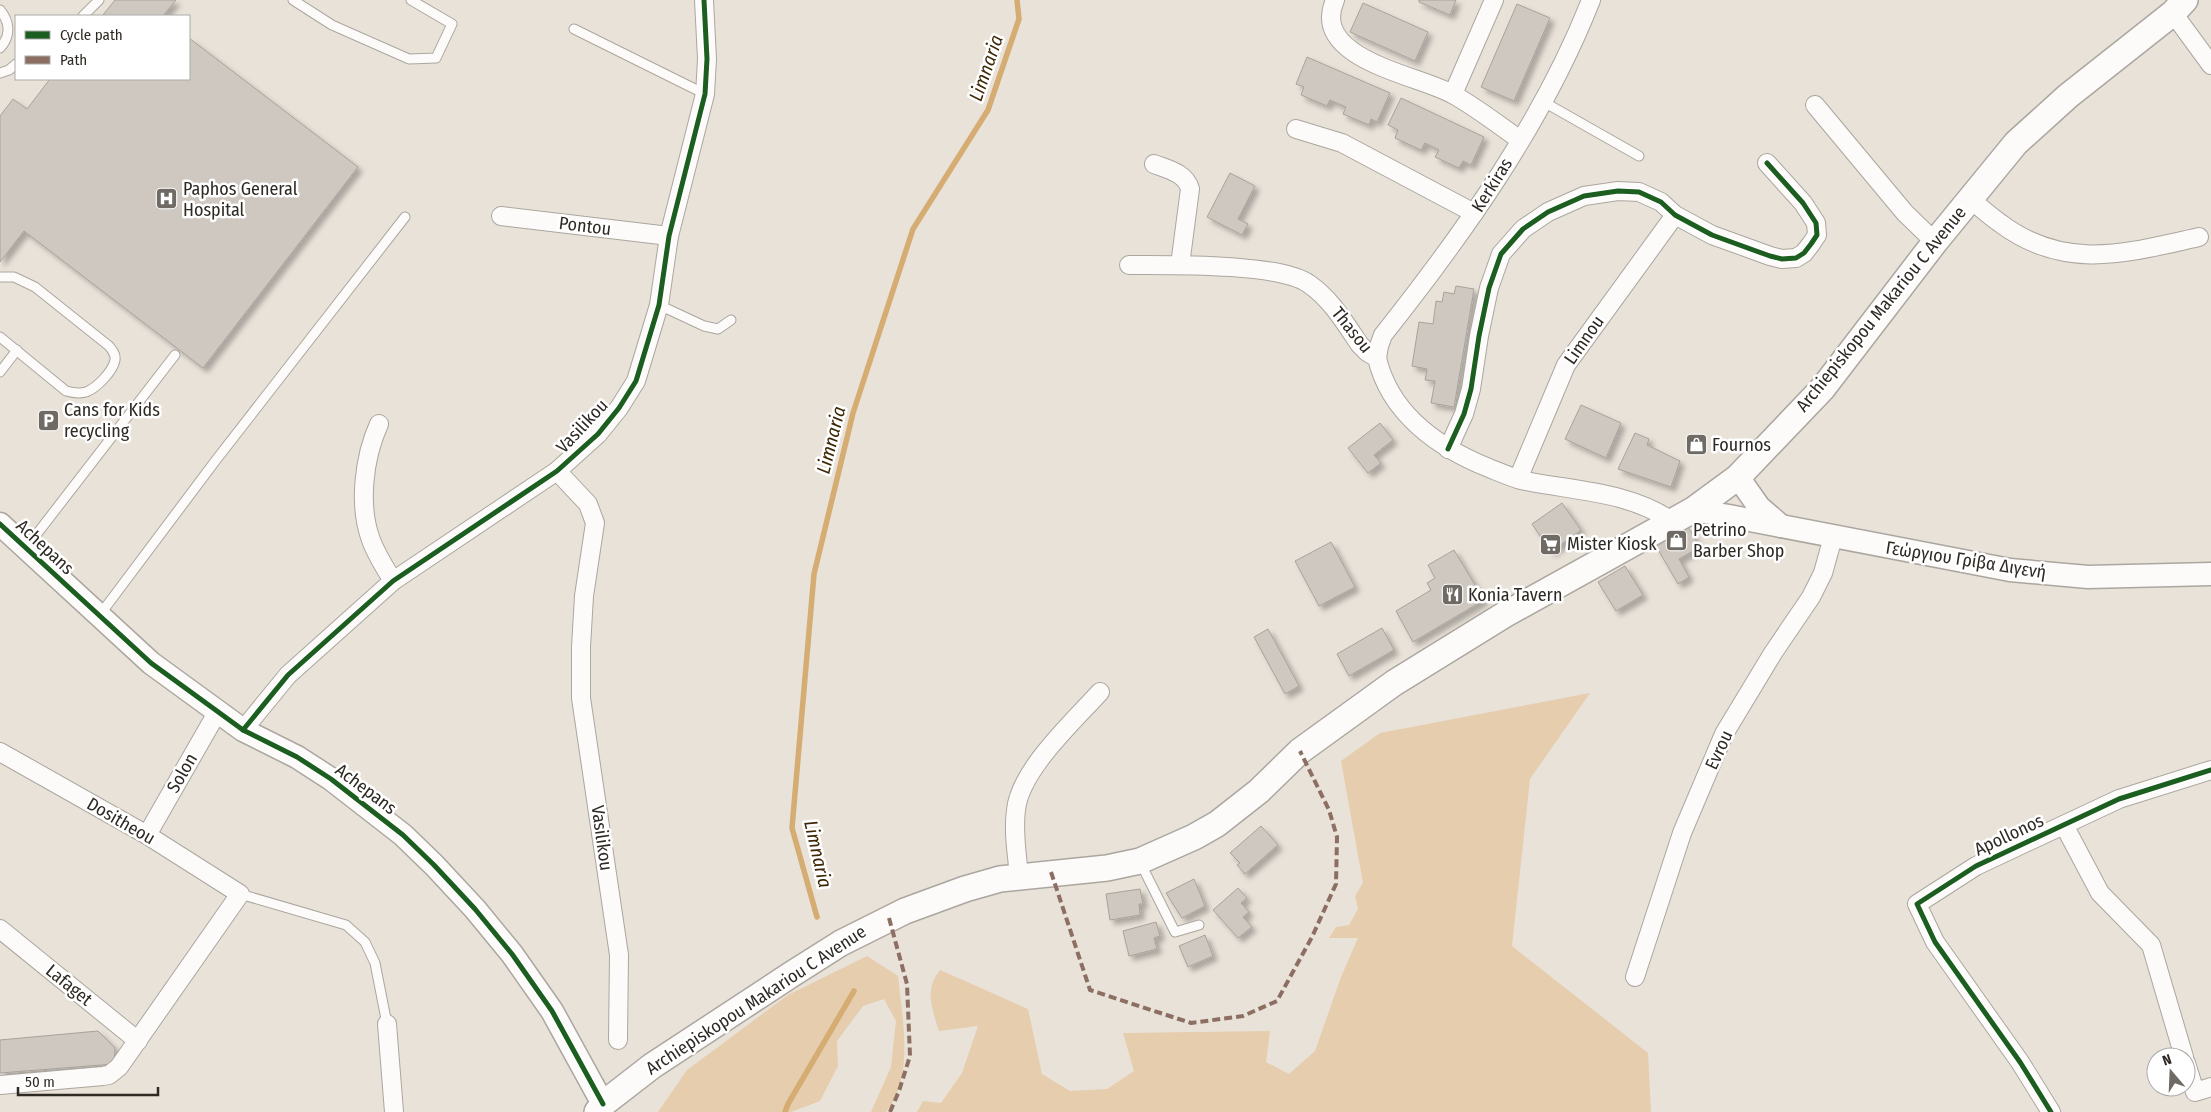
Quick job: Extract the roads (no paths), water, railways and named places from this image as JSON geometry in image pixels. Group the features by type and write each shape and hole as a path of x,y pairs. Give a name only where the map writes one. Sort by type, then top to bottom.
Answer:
{"main road":[{"name":"Archiepiskopou Makariou C Avenue","path":"600,1108 652,1066 841,942 877,924 966,888 1019,876 1107,868 1140,861 1194,837 1216,824 1259,791 1300,751 1356,709 1469,635 1683,516 1738,477 1823,388 1935,242 2016,143 2041,120 2179,6"}],"street":[{"name":"Vasilikou","path":"243,730 288,675 393,581 557,472 598,434 636,381 659,305 668,236 705,94 707,59 704,0"},
{"path":"1335,0 1330,11 1336,37 1358,57 1453,94 1520,140"},
{"path":"1453,94 1494,0"},
{"name":"Kerkiras","path":"1377,358 1378,346 1383,336 1474,214 1520,140 1576,40 1591,0"},
{"path":"2179,6 2211,65"},
{"path":"1815,105 1905,213 1935,242"},
{"path":"1296,129 1342,143 1474,214"},
{"path":"1448,449 1464,414 1471,389 1489,288 1501,254 1511,240 1523,229 1541,216 1568,202 1596,193 1640,192 1661,202 1675,215 1712,235 1770,256 1782,259 1796,258 1804,253 1817,235 1816,223 1803,203 1767,163"},
{"path":"1154,164 1181,175 1189,183 1190,189 1180,265"},
{"path":"1970,199 2001,224 2024,238 2063,253 2084,256 2118,254 2199,237"},
{"name":"Limnou","path":"1518,479 1566,364 1675,215"},
{"name":"Pontou","path":"501,216 668,236"},
{"name":"Thasou","path":"1129,264 1272,271 1291,274 1300,278 1322,294 1366,352 1377,358 1384,380 1404,411 1417,426 1448,449 1471,461 1518,479 1637,502 1683,516"},
{"path":"379,424 370,443 366,461 364,484 366,523 371,540 393,581"},
{"name":"Vasilikou","path":"557,472 588,504 595,523 584,596 581,698 619,955 618,1040"},
{"path":"1738,477 1759,507 1783,528"},
{"name":"Γεώργιου Γρίβα Διγενή","path":"1683,516 1729,516 1783,528 2010,570 2088,577 2211,574"},
{"name":"Achepans","path":"0,524 150,663 243,730 297,757 331,779 403,835 475,909 512,954 552,1011 600,1108"},
{"name":"Evrou","path":"1635,977 1682,833 1724,734 1773,653 1811,597 1823,574 1833,537"},
{"path":"1019,876 1015,831 1016,809 1022,790 1049,747 1100,692"},
{"name":"Solon","path":"147,835 218,711"},
{"name":"Dositheou","path":"0,752 147,835 240,894"},
{"name":"Apollonos","path":"2052,1112 2020,1062 1935,942 1917,904 1976,866 2120,799 2211,770"},
{"path":"2064,825 2100,893 2151,945 2181,1047"},
{"path":"0,1085 109,1075 119,1067 138,1041 240,894"},
{"name":"Lafaget","path":"0,929 138,1041"},
{"path":"387,1024 394,1112"},
{"path":"2196,1091 2211,1087"}],"lane":[{"path":"84,15 99,0"},
{"path":"293,0 332,25 409,59 436,58 452,24 410,0"},
{"path":"0,10 8,24 12,37 0,48"},
{"path":"574,30 705,94"},
{"path":"0,73 9,70 15,65"},
{"path":"1542,101 1639,156"},
{"path":"99,616 216,460 405,217"},
{"path":"0,277 14,277 41,292 109,346 113,350 115,360 113,366 94,388 76,393 66,391 0,337"},
{"path":"659,305 704,326 718,329 731,320"},
{"path":"0,372 17,350"},
{"path":"26,548 175,355"},
{"path":"1140,861 1175,932 1199,925"},
{"path":"240,894 346,925 365,942 376,963 387,1024"}],"waterway":[{"name":"Limnaria","path":"817,917 792,828 814,574 853,413 913,229 988,110 1019,19 1017,0"},
{"name":"Limnaria","path":"785,1112 854,991"}],"place":[{"name":"Paphos General Hospital","path":"167,199"},
{"name":"Cans for Kids recycling","path":"48,420"},
{"name":"Fournos","path":"1696,445"},
{"name":"Petrino Barber Shop","path":"1677,540"},
{"name":"Mister Kiosk","path":"1551,544"},
{"name":"Konia Tavern","path":"1452,595"}]}
